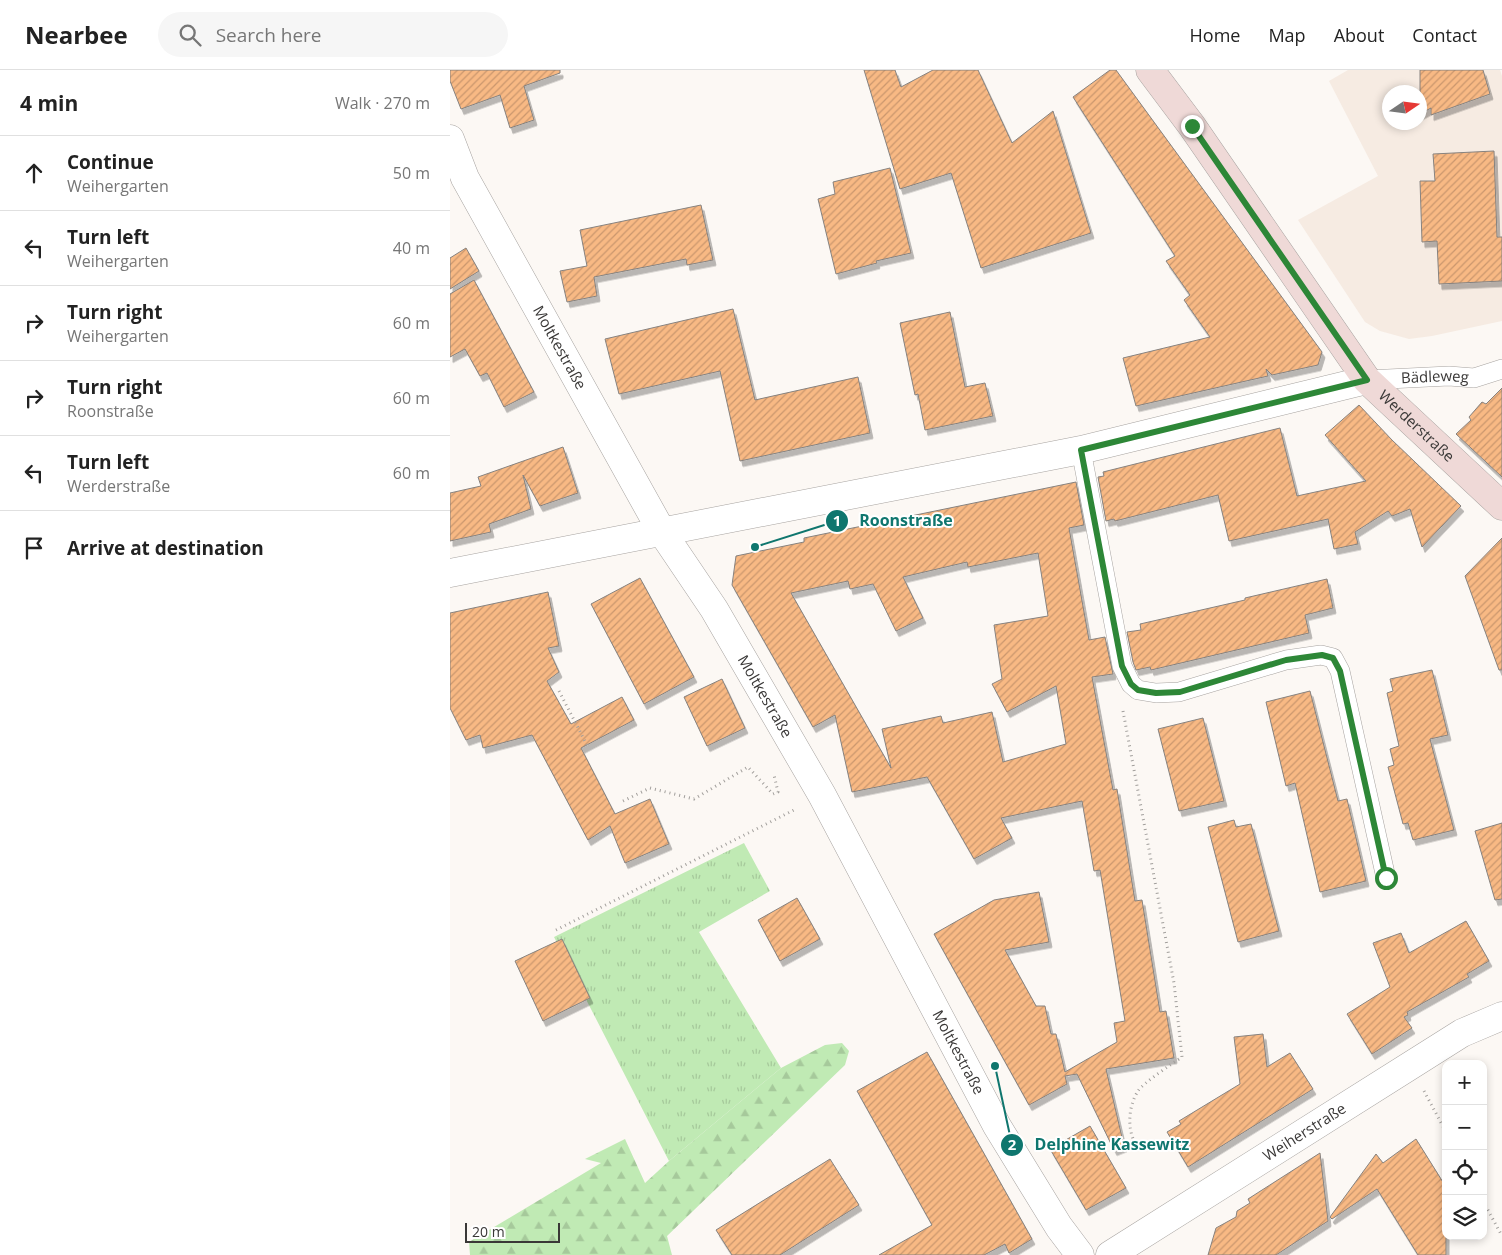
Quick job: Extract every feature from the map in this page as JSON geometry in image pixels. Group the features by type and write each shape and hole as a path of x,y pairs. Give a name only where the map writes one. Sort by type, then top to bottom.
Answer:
{"street":[{"name":"Werderstraße","path":"1150,70 1192,126 1367,380 1502,506"},
{"name":"Moltkestraße","path":"450,139 465,178 662,532 714,609 822,795 997,1126 1059,1227 1080,1255"},
{"path":"450,573 1081,450 1367,380"},
{"name":"Weiherstraße","path":"1110,1255 1462,1033 1502,1016"}],"lane":[{"name":"Bädleweg","path":"1367,380 1449,376 1474,378 1502,369"},
{"path":"1081,450 1122,666 1131,684 1138,690 1156,693 1180,692 1286,660 1322,655 1333,658 1340,671 1386,878"}],"path":[{"path":"1131,684 1122,704 1174,983 1182,1057 1138,1090 1130,1112 1132,1135 1134,1141 1139,1143"},
{"path":"560,691 588,747"},
{"path":"623,801 650,788 694,799 748,767"},
{"path":"556,930 777,820"},
{"path":"1410,1066 1442,1125"},
{"path":"1487,1209 1502,1236"}],"shaded area":[{"path":"1348,70 1500,70 1502,76 1502,321 1409,339 1380,331 1365,322 1298,220 1378,176 1329,81"}],"green space":[{"path":"744,843 770,891 699,932 781,1068 669,1161 554,937"},
{"path":"842,1043 849,1051 845,1065 667,1236 672,1255 470,1255 469,1242 601,1163 585,1159 625,1139 645,1183 781,1068 825,1045"}],"building":[{"path":"450,70 560,70 560,73 524,86 534,120 510,128 500,95 461,109 450,81"},
{"path":"864,70 895,70 901,87 933,70 978,70 1012,143 1053,111 1091,233 981,268 951,173 900,189"},
{"path":"1110,70 1116,70 1322,352 1318,365 1272,375 1266,369 1268,376 1136,406 1123,358 1210,337 1184,300 1190,295 1166,261 1175,256 1073,97"},
{"path":"1420,70 1483,70 1490,94 1431,115 1431,108 1427,110 1427,85 1420,85"},
{"path":"1494,151 1497,237 1502,237 1502,281 1439,284 1437,241 1422,242 1420,181 1435,181 1433,154"},
{"path":"890,168 911,253 876,261 877,263 836,274 818,199 835,194 833,182"},
{"path":"701,205 713,260 687,265 686,259 594,277 597,296 567,302 560,271 587,266 580,230"},
{"path":"466,248 479,271 450,289 450,258"},
{"path":"474,280 534,392 504,407 487,373 480,376 465,349 450,357 450,294"},
{"path":"733,309 755,400 858,377 870,433 740,461 720,371 619,394 605,339"},
{"path":"950,312 965,387 985,383 993,416 925,430 918,394 915,395 900,323"},
{"path":"1502,388 1502,477 1456,434 1471,420 1469,417 1482,402 1486,404"},
{"path":"1359,405 1392,440 1461,506 1422,547 1410,509 1392,516 1388,511 1355,532 1358,544 1334,549 1328,519 1229,541 1218,495 1115,521 1114,519 1106,521 1098,477 1104,476 1103,472 1280,428 1297,496 1366,481 1325,435"},
{"path":"563,447 578,493 540,506 523,475 531,509 489,524 491,532 450,541 450,493 481,486 478,477"},
{"path":"1076,482 1084,525 1069,528 1089,640 1105,637 1113,674 1092,677 1113,790 1117,789 1135,901 1142,900 1160,1012 1166,1011 1174,1058 1106,1069 1124,1146 1114,1150 1077,1074 1065,1076 1067,1084 1029,1105 934,934 994,900 1039,892 1049,942 1005,950 1036,1006 1045,1006 1051,1034 1056,1034 1065,1072 1117,1042 1114,1023 1125,1021 1100,870 1094,871 1082,801 1001,818 1012,838 974,859 927,777 852,792 835,715 813,727 732,585 736,556 804,542 804,538","holes":["1038,553 1048,616 994,625 1002,679 992,684 1007,712 1056,686 1066,744 1003,762 992,712 943,723 941,716 882,729 891,768 791,593 848,581 850,589 873,584 896,631 923,618 903,577 967,562 968,567"]},
{"path":"1502,538 1502,670 1499,670 1465,576"},
{"path":"640,578 694,677 644,704 591,604"},
{"path":"1327,579 1333,608 1305,615 1309,633 1151,670 1150,667 1136,670 1127,632 1141,630 1140,624"},
{"path":"548,592 559,646 548,648 559,672 547,681 571,724 622,697 634,720 581,748 615,814 650,799 669,844 625,863 610,826 588,840 532,735 483,748 480,735 466,740 450,708 450,613"},
{"path":"1432,670 1448,735 1430,739 1454,830 1413,840 1408,823 1403,824 1388,767 1394,765 1390,749 1399,746 1387,693 1393,691 1390,679"},
{"path":"722,679 745,728 707,746 684,697"},
{"path":"1310,691 1338,801 1347,799 1366,881 1320,892 1295,783 1286,786 1266,702"},
{"path":"1203,718 1224,801 1179,811 1158,729"},
{"path":"1234,820 1236,827 1251,824 1279,931 1238,942 1208,827"},
{"path":"1502,823 1502,899 1495,900 1475,831"},
{"path":"797,898 820,939 780,961 758,920"},
{"path":"1466,921 1489,961 1467,974 1469,977 1407,1012 1408,1015 1404,1017 1412,1028 1372,1054 1347,1014 1390,987 1373,943 1401,933 1409,953"},
{"path":"562,939 590,998 543,1021 515,961"},
{"path":"1263,1034 1267,1067 1290,1053 1313,1089 1188,1167 1167,1132 1181,1124 1179,1121 1240,1084 1234,1037"},
{"path":"927,1052 1032,1239 1009,1253 1005,1244 984,1255 879,1255 932,1225 857,1091"},
{"path":"1090,1126 1126,1188 1086,1210 1050,1149"},
{"path":"1416,1139 1442,1181 1442,1240 1446,1240 1446,1255 1418,1255 1377,1189 1332,1219 1330,1217 1376,1154 1383,1163"},
{"path":"1320,1153 1328,1221 1276,1255 1208,1255 1216,1228 1236,1217 1237,1211 1250,1203 1248,1199"},
{"path":"830,1159 859,1205 780,1255 732,1255 716,1230"}],"place":[{"name":"Roonstraße","path":"755,547"},
{"name":"Delphine Kassewitz","path":"995,1066"}],"route":[{"path":"1192,126 1367,380 1081,450 1122,666 1131,684 1138,690 1156,693 1180,692 1286,660 1322,655 1333,658 1340,671 1386,878"}]}
